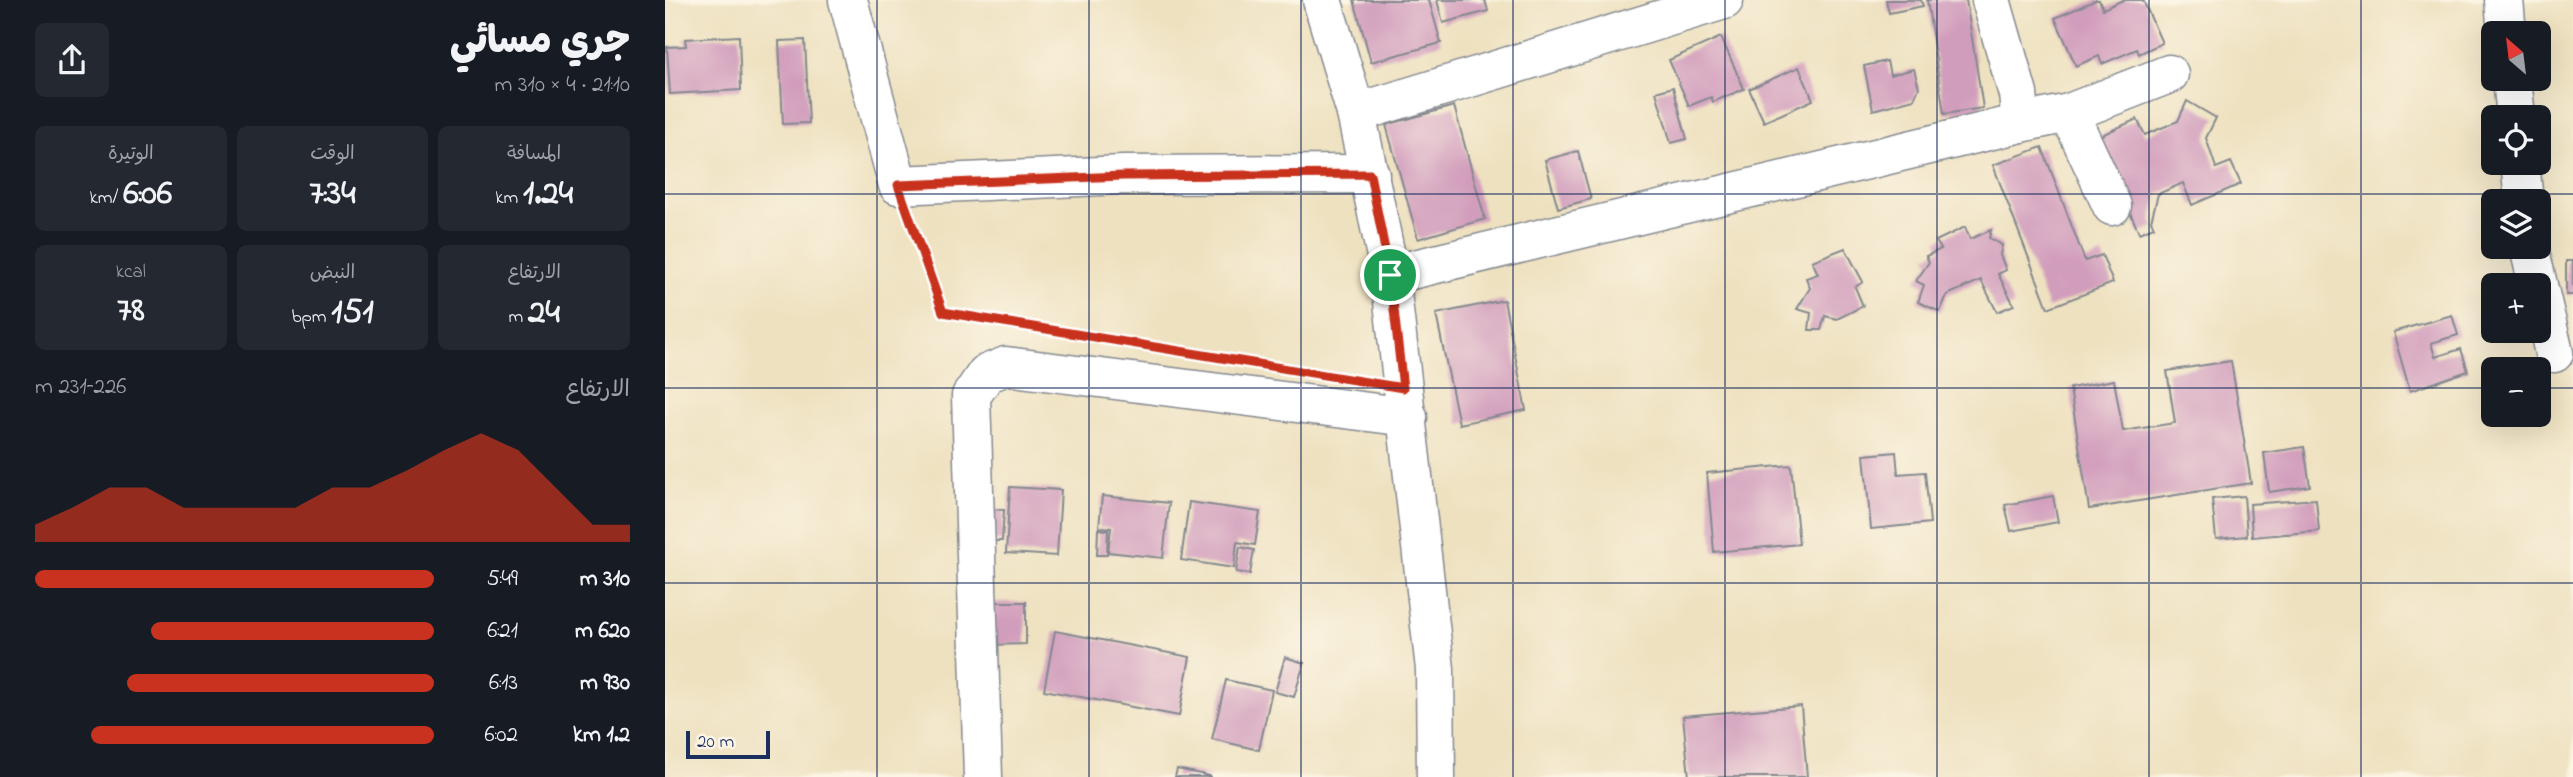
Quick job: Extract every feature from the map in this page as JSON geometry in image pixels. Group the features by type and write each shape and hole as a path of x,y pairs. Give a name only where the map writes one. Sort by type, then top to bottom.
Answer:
{"street":[{"path":"848,0 898,185 1123,176 1370,174"},
{"path":"1322,0 1356,113 1390,275 1435,669 1436,777"},
{"path":"1356,113 1724,0"},
{"path":"1991,0 2018,93 2021,123"},
{"path":"2504,0 2506,21"},
{"path":"1390,275 2069,113 2169,74"},
{"path":"2069,113 2112,206"},
{"path":"2551,340 2554,353"},
{"path":"983,777 971,396 986,374 1006,366 1408,417"}],"path":[{"path":"898,185 943,312 1200,355"}],"building":[{"path":"1354,0 1429,0 1441,43 1371,62"},
{"path":"1437,0 1485,0 1488,11 1443,23"},
{"path":"1886,0 1921,0 1923,6 1889,13"},
{"path":"1927,0 1966,0 1983,108 1944,114"},
{"path":"2099,0 2103,9 2123,0 2143,0 2162,43 2139,54 2137,49 2102,64 2099,56 2076,66 2055,18"},
{"path":"739,36 741,90 670,94 667,47 686,46 685,39"},
{"path":"1721,37 1744,89 1713,102 1711,97 1689,106 1669,60"},
{"path":"805,40 809,123 783,124 779,41"},
{"path":"1887,61 1890,75 1914,69 1919,88 1914,99 1873,110 1864,66"},
{"path":"1799,67 1813,100 1764,122 1749,89"},
{"path":"1673,87 1687,139 1671,143 1656,92"},
{"path":"2187,101 2216,118 2206,138 2216,168 2231,162 2241,184 2192,205 2183,183 2158,194 2151,221 2154,227 2139,233 2097,137 2137,119 2145,135 2178,121"},
{"path":"1454,106 1485,219 1418,239 1386,125"},
{"path":"2042,147 2085,261 2102,255 2113,283 2048,308 1993,165"},
{"path":"1578,151 1591,199 1558,208 1545,160"},
{"path":"1965,227 1970,239 1991,230 1989,238 2002,245 2000,255 2006,270 1998,274 2014,305 1997,312 1981,280 1947,295 1940,312 1918,302 1924,285 1916,281 1929,262 1926,256 1941,249 1936,241"},
{"path":"1845,248 1863,282 1855,287 1863,306 1837,319 1825,316 1821,330 1809,330 1811,313 1797,309 1810,288 1806,278 1818,274 1812,261"},
{"path":"2566,261 2573,261 2573,295 2566,295"},
{"path":"1504,300 1526,410 1459,424 1436,314"},
{"path":"2452,315 2458,335 2431,343 2435,357 2461,349 2468,371 2410,391 2393,332"},
{"path":"2231,361 2251,483 2089,509 2070,388 2114,380 2123,431 2175,423 2167,371"},
{"path":"2304,447 2310,486 2269,492 2264,453"},
{"path":"1896,452 1898,474 1925,472 1930,523 1871,529 1864,455"},
{"path":"1791,465 1799,544 1714,552 1707,473"},
{"path":"1010,487 1061,490 1057,556 1006,553"},
{"path":"1102,496 1169,503 1163,558 1108,552 1111,528 1099,527"},
{"path":"2053,496 2058,522 2011,531 2005,505"},
{"path":"2244,496 2247,536 2216,539 2212,499"},
{"path":"2316,499 2319,531 2252,537 2250,504"},
{"path":"1189,502 1260,512 1255,545 1237,542 1234,568 1181,560"},
{"path":"989,509 1004,510 1002,541 987,541"},
{"path":"1098,529 1108,530 1107,555 1097,555"},
{"path":"1240,547 1254,550 1250,574 1236,572"},
{"path":"985,602 1026,602 1026,644 986,645"},
{"path":"1055,631 1190,657 1179,716 1044,690"},
{"path":"1285,657 1304,663 1294,697 1275,692"},
{"path":"1226,680 1272,690 1259,750 1212,739"},
{"path":"1801,706 1807,777 1689,777 1683,716"},
{"path":"1177,769 1210,776 1210,777 1175,777"}],"route":[{"path":"1370,174 1390,275 1403,388 943,312 898,185 1123,176 1370,174"}]}
